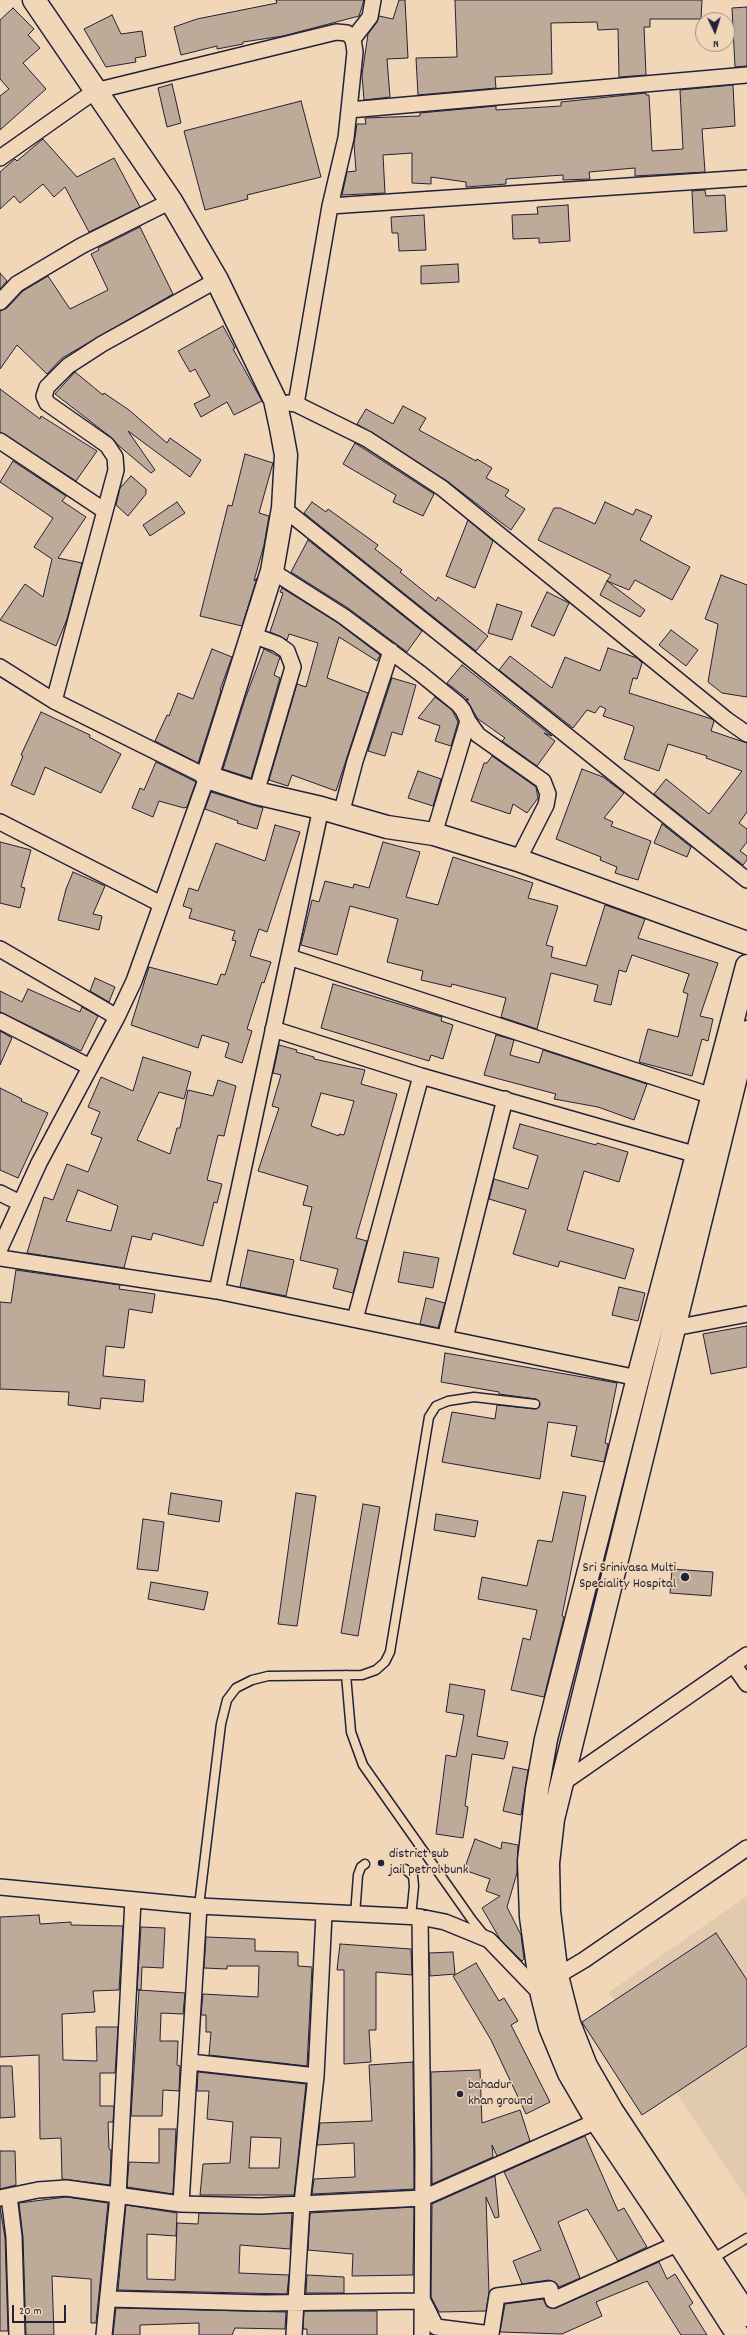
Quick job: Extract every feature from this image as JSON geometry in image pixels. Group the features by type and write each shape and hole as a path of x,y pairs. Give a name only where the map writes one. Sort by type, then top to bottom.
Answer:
{"main road":[{"path":"38,1 95,91 171,202 217,280 275,400 286,455 283,508 272,571 252,635 240,667 207,777 256,793 331,811 387,827 434,834 518,860 747,943"},
{"path":"738,2335 679,2243 597,2121 569,2073 550,2027 542,1995 531,1917 529,1861 546,1739 638,1378 747,966"},
{"path":"747,1032 561,1784 553,1819 548,1863 548,1911 557,1976 569,2023 586,2066 612,2111 747,2315"}],"street":[{"path":"353,39 370,17 373,0"},
{"path":"0,158 95,91 329,33 347,34 353,39 355,52 346,138 330,206 296,404"},
{"path":"349,110 747,74"},
{"path":"330,206 747,178"},
{"path":"0,302 17,284 81,246 171,202"},
{"path":"54,701 116,470 115,458 107,445 47,403 44,396 47,387 68,366 102,344 217,280"},
{"path":"275,400 296,404 367,439 442,488 727,720 747,734"},
{"path":"0,441 104,512"},
{"path":"283,508 747,880"},
{"path":"272,571 335,611 391,651 458,704 478,735 543,781 548,794 546,805 518,860"},
{"path":"252,635 277,644 287,651 293,667 256,793"},
{"path":"217,1290 289,957 331,811 355,761 391,651"},
{"path":"0,667 54,701 207,777 134,981 117,1017 38,1163 0,1248"},
{"path":"434,834 468,721"},
{"path":"0,822 162,904"},
{"path":"0,949 117,1017"},
{"path":"289,957 712,1096"},
{"path":"0,1021 90,1067"},
{"path":"273,1029 421,1076 697,1155"},
{"path":"355,1319 421,1076"},
{"path":"445,1338 505,1099"},
{"path":"0,1193 20,1203"},
{"path":"0,1258 217,1290 638,1378"},
{"path":"674,1328 747,1314"},
{"path":"561,1784 747,1655"},
{"path":"733,1664 747,1684"},
{"path":"557,1976 584,1960 747,1848"},
{"path":"0,1887 199,1906 324,1914 415,1917 464,1928 489,1940 542,1995"},
{"path":"104,2335 109,2299 118,2196 133,1900"},
{"path":"181,2204 199,1906"},
{"path":"294,2335 302,2203 316,2076 324,1914"},
{"path":"415,1917 423,2198 422,2335"},
{"path":"190,2062 316,2076"},
{"path":"17,2335 14,2237 5,2197 38,2190 66,2188 84,2189 118,2196 181,2204 260,2206 423,2198 597,2121"},
{"path":"423,2301 436,2327 491,2334 497,2296 550,2289 553,2300 679,2243"},
{"path":"109,2299 295,2303 423,2301"}],"lane":[{"path":"199,1906 222,1724 227,1700 236,1688 268,1676 362,1675 376,1670 385,1662 390,1652 429,1417 436,1406 448,1401 474,1397 535,1404"},
{"path":"346,1675 351,1732 363,1765 472,1920 489,1940"},
{"path":"355,1915 358,1875 361,1867 365,1864"},
{"path":"405,1869 413,1876 415,1917"},
{"path":"711,2260 747,2238"}],"shaded area":[{"path":"747,1896 747,2199 609,1992"}],"building":[{"path":"276,0 364,0 359,16 283,36 243,42 243,44 217,49 217,46 181,55 174,27 197,19 277,3"},
{"path":"399,0 405,0 408,58 387,59 390,97 364,100 362,75 368,34 377,22 379,16 393,19"},
{"path":"455,0 702,0 701,12 695,12 695,19 650,19 650,27 644,27 646,75 619,77 618,29 598,30 597,22 551,23 552,74 495,77 496,88 418,95 416,58 457,57"},
{"path":"747,7 747,66 735,67 735,12 732,12 732,8"},
{"path":"13,8 34,29 28,35 40,48 23,63 46,89 0,130 0,96 9,89 0,79 0,20"},
{"path":"112,15 121,34 142,31 146,56 135,58 136,62 106,67 84,29"},
{"path":"172,84 181,123 167,127 158,88"},
{"path":"733,85 735,126 702,129 705,172 635,176 635,168 589,172 590,179 563,180 563,175 506,179 506,184 466,187 466,182 431,177 431,184 412,183 412,153 383,155 385,193 342,195 347,172 356,171 354,144 357,124 366,124 365,118 420,116 420,113 496,106 496,110 561,106 561,102 646,93 646,95 649,95 652,151 683,149 680,90"},
{"path":"301,101 321,177 247,195 248,199 205,210 184,131"},
{"path":"43,139 77,177 114,158 140,207 89,232 65,187 54,197 43,184 20,203 14,196 0,209 0,172 15,159 17,161"},
{"path":"705,190 706,196 725,195 727,231 694,233 692,191"},
{"path":"568,205 570,241 539,243 539,238 513,239 512,215 538,214 537,207"},
{"path":"424,215 426,250 399,251 398,233 392,233 391,217"},
{"path":"140,227 173,294 62,358 47,374 17,345 0,369 0,311 7,308 23,291 48,276 70,309 108,290 91,254 99,250 98,248"},
{"path":"458,264 459,282 421,284 421,266"},
{"path":"0,273 7,281 0,289"},
{"path":"223,326 235,348 233,349 262,401 234,415 227,402 201,417 194,404 210,396 195,369 190,372 178,351"},
{"path":"75,372 103,395 104,393 129,410 167,443 170,438 201,460 190,477 128,431 155,470 151,473 118,445 112,438 55,394"},
{"path":"0,389 40,419 41,416 97,451 76,481 0,432"},
{"path":"403,406 426,418 419,430 492,468 486,478 509,490 505,496 525,509 511,530 447,481 357,424 366,409 393,424"},
{"path":"355,443 434,494 423,516 393,502 396,495 343,464"},
{"path":"245,454 273,463 259,513 269,516 264,545 254,581 257,578 242,626 200,616 228,505 232,506"},
{"path":"13,461 66,496 62,501 86,517 58,558 82,563 67,619 56,646 0,620 25,584 43,597 52,559 34,547 53,518 0,482"},
{"path":"131,476 146,489 146,494 128,516 116,505 120,488"},
{"path":"177,502 185,513 150,536 143,525"},
{"path":"312,502 326,512 328,509 378,545 375,549 402,570 400,572 436,601 438,597 488,636 476,651 304,513"},
{"path":"605,502 633,515 636,509 652,516 640,540 690,567 672,600 635,580 629,590 607,581 611,575 538,540 554,508 560,508 595,524"},
{"path":"468,520 493,541 475,588 446,576"},
{"path":"308,540 422,631 407,652 348,608 291,572"},
{"path":"721,575 747,585 747,697 722,693 708,682 718,624 705,619"},
{"path":"607,581 645,610 640,617 600,595"},
{"path":"282,588 338,623 380,655 377,661 339,637 327,678 368,693 336,791 292,775 288,786 269,780 297,684 306,687 318,643 289,634 287,640 270,632 283,593 280,592"},
{"path":"547,592 569,603 554,636 531,626"},
{"path":"497,604 522,612 512,640 488,633"},
{"path":"671,630 698,650 686,666 659,645"},
{"path":"608,648 637,658 642,663 637,679 633,678 629,693 712,719 714,721 711,731 747,743 747,812 739,823 747,829 747,842 740,851 747,856 747,860 743,865 654,794 666,779 709,814 742,771 706,758 707,756 668,744 659,771 624,759 634,728 633,726 603,716 606,709 600,706 595,713 587,710 573,728 499,670 510,656 552,688 565,657 600,671"},
{"path":"212,649 232,657 220,690 221,691 198,763 155,741 167,715 169,716 178,693 193,699"},
{"path":"264,649 280,657 274,675 280,678 251,778 223,769 245,699"},
{"path":"462,665 552,736 544,733 555,741 537,766 502,741 505,738 478,719 466,699 469,700 447,683"},
{"path":"392,678 416,685 402,735 392,732 385,756 368,751"},
{"path":"435,697 452,710 458,722 451,746 435,741 440,726 418,718"},
{"path":"41,712 90,735 89,737 121,754 101,793 45,767 34,795 11,785 23,756 21,755"},
{"path":"492,756 536,787 538,798 527,813 513,804 510,814 471,801 484,763 487,763"},
{"path":"156,762 196,782 187,807 184,808 159,801 153,817 132,808 140,788 144,790"},
{"path":"582,769 603,777 624,793 604,818 613,822 611,826 651,841 638,880 615,873 617,867 600,860 601,857 556,839"},
{"path":"418,771 441,779 433,806 408,798"},
{"path":"211,792 263,808 257,829 237,823 238,821 205,809"},
{"path":"662,824 691,847 687,857 654,843"},
{"path":"275,825 300,832 267,932 259,929 250,956 271,962 264,983 262,982 247,1029 252,1031 242,1063 225,1057 229,1043 202,1035 198,1048 131,1025 149,967 217,985 221,974 225,975 236,941 232,940 235,931 189,918 192,909 183,906 189,888 198,891 216,843 265,861"},
{"path":"0,842 31,850 21,887 25,888 20,908 0,903"},
{"path":"383,842 420,852 406,897 438,905 453,857 533,883 528,898 558,906 546,945 553,947 551,957 586,966 605,905 645,919 638,938 718,963 700,1016 713,1019 708,1041 702,1039 692,1076 639,1062 648,1029 678,1037 688,994 683,992 689,974 632,955 626,972 619,970 611,1005 594,1001 598,985 551,973 537,1029 501,1017 506,998 452,984 451,987 421,980 423,971 387,962 398,919 350,906 337,955 301,945 312,900 319,902 325,881 353,888 354,884 369,888"},
{"path":"73,872 105,886 93,914 102,916 99,930 58,920 66,889"},
{"path":"95,978 115,987 109,1002 90,991"},
{"path":"333,984 442,1017 441,1021 453,1025 443,1059 431,1055 429,1061 321,1028"},
{"path":"28,989 80,1012 82,1007 98,1016 81,1051 0,1012 0,991 22,1002"},
{"path":"0,1031 12,1038 0,1065"},
{"path":"496,1035 514,1040 510,1055 539,1063 543,1050 647,1084 634,1120 598,1107 554,1099 556,1094 484,1075"},
{"path":"279,1045 297,1050 296,1052 314,1057 314,1059 365,1070 361,1084 397,1094 356,1238 367,1241 353,1293 333,1288 338,1269 300,1260 312,1207 303,1205 308,1186 258,1171 279,1108 272,1106 281,1075 273,1073","holes":["321,1093 354,1101 344,1135 339,1134 339,1136 311,1126"]},
{"path":"143,1057 191,1072 184,1099 159,1092 137,1140 170,1154 177,1128 180,1128 188,1090 213,1096 218,1080 236,1086 224,1136 218,1135 207,1180 222,1184 217,1203 214,1202 203,1246 153,1233 151,1240 132,1236 124,1268 27,1253 44,1197 53,1200 67,1164 88,1172 102,1138 91,1134 100,1112 88,1107 101,1077 133,1091","holes":["78,1190 118,1206 111,1231 66,1221"]},
{"path":"0,1088 22,1099 21,1101 48,1113 18,1178 0,1170"},
{"path":"520,1124 596,1145 597,1143 628,1152 619,1182 584,1171 567,1230 634,1249 625,1279 560,1261 558,1267 513,1254 526,1210 489,1199 494,1179 528,1189 538,1156 513,1148"},
{"path":"248,1250 294,1260 286,1296 240,1287"},
{"path":"404,1252 439,1258 433,1288 398,1282"},
{"path":"16,1270 120,1285 119,1289 155,1294 152,1313 129,1309 124,1348 106,1346 103,1376 145,1380 143,1402 101,1398 100,1409 68,1405 69,1392 0,1389 0,1302 11,1303"},
{"path":"619,1287 645,1293 638,1321 612,1315"},
{"path":"426,1298 445,1303 438,1328 420,1324"},
{"path":"747,1326 747,1367 711,1374 703,1334"},
{"path":"445,1353 617,1383 605,1443 608,1444 604,1462 571,1456 577,1426 548,1422 540,1479 442,1462 452,1412 495,1419 497,1405 535,1409 540,1404 536,1399 499,1394 499,1392 441,1382"},
{"path":"563,1492 586,1496 562,1616 564,1617 544,1697 511,1690 523,1638 530,1640 537,1610 478,1599 482,1577 527,1586 538,1540 552,1542"},
{"path":"171,1493 222,1501 219,1522 168,1514"},
{"path":"296,1493 316,1496 297,1626 278,1624"},
{"path":"363,1504 380,1507 358,1636 341,1633"},
{"path":"436,1514 478,1521 475,1537 434,1530"},
{"path":"143,1519 164,1522 158,1571 137,1569"},
{"path":"672,1569 713,1572 711,1596 670,1593"},
{"path":"151,1582 208,1592 204,1610 148,1599"},
{"path":"450,1684 485,1690 477,1736 508,1742 504,1759 472,1754 465,1806 468,1807 463,1838 436,1834 446,1755 456,1757 464,1715 446,1712"},
{"path":"513,1767 528,1770 521,1815 503,1811"},
{"path":"475,1839 501,1849 502,1842 518,1845 517,1873 507,1907 521,1935 524,1959 522,1961 500,1939 482,1908 500,1896 486,1891 490,1879 464,1870"},
{"path":"39,1915 40,1924 71,1922 71,1925 123,1926 119,1990 93,1991 95,2012 62,2014 63,2060 97,2061 96,2027 118,2027 115,2073 100,2073 100,2106 114,2106 113,2122 108,2122 109,2149 111,2150 110,2185 62,2179 61,2138 40,2139 39,2055 0,2057 0,1917"},
{"path":"141,1927 165,1928 163,1968 142,1967 141,1990 137,1990"},
{"path":"716,1933 747,1980 747,2046 642,2115 582,2022"},
{"path":"206,1937 255,1939 255,1951 298,1952 298,1966 312,1967 307,2066 209,2055 211,2032 206,2032 206,2015 201,2015 203,1994 258,1997 259,1966 227,1966 227,1969 204,1968"},
{"path":"340,1944 411,1949 412,1975 376,1972 376,2030 369,2030 371,2062 344,2064 344,1970 337,1970"},
{"path":"453,1952 455,1974 430,1976 429,1953"},
{"path":"476,1963 499,2001 504,1998 518,2021 511,2025 550,2102 526,2114 491,2040 453,1976"},
{"path":"139,1990 185,1993 183,2014 161,2013 160,2041 178,2041 177,2065 180,2066 179,2091 163,2090 162,2116 131,2116"},
{"path":"413,2062 414,2189 312,2194 314,2179 355,2177 354,2143 317,2145 320,2123 372,2121 369,2065"},
{"path":"0,2066 12,2066 15,2117 0,2118"},
{"path":"480,2070 482,2123 520,2110 530,2141 497,2156 492,2145 493,2157 432,2184 431,2072"},
{"path":"198,2072 306,2084 294,2195 200,2195 203,2164 230,2163 233,2122 207,2119 209,2091 197,2091","holes":["251,2137 281,2138 279,2168 249,2168"]},
{"path":"159,2129 176,2129 173,2194 127,2187 129,2162 159,2163"},
{"path":"585,2136 618,2211 624,2208 647,2247 618,2261 587,2209 558,2222 580,2278 559,2287 556,2283 549,2280 522,2284 513,2261 541,2250 504,2172"},
{"path":"0,2151 15,2151 16,2185 0,2189"},
{"path":"495,2176 499,2217 495,2218 486,2197 489,2293 486,2311 439,2312 431,2297 432,2204"},
{"path":"66,2197 108,2203 96,2323 91,2323 91,2279 52,2276 54,2335 26,2335 23,2237 19,2203"},
{"path":"126,2205 177,2213 176,2236 147,2234 147,2279 175,2280 177,2223 198,2224 199,2213 292,2213 290,2249 240,2245 239,2273 289,2275 287,2294 118,2290"},
{"path":"0,2207 5,2238 8,2331 0,2331"},
{"path":"414,2207 413,2275 352,2276 353,2254 308,2250 310,2213"},
{"path":"659,2262 667,2279 675,2274 693,2303 689,2306 707,2335 681,2335 647,2281 596,2302 602,2316 562,2334 500,2332 505,2304 543,2299 547,2307 556,2308"},
{"path":"307,2275 344,2277 344,2293 306,2293"},
{"path":"116,2308 286,2312 285,2329 235,2328 232,2335 199,2335 199,2323 140,2325 140,2335 113,2335"},
{"path":"304,2311 377,2311 377,2335 307,2335 307,2329 303,2329"}],"place":[{"name":"Sri Srinivasa Multi Speciality Hospital","path":"685,1577"},
{"name":"district sub jail petrol bunk","path":"381,1863"},
{"name":"bahadur khan ground","path":"460,2094"}]}
